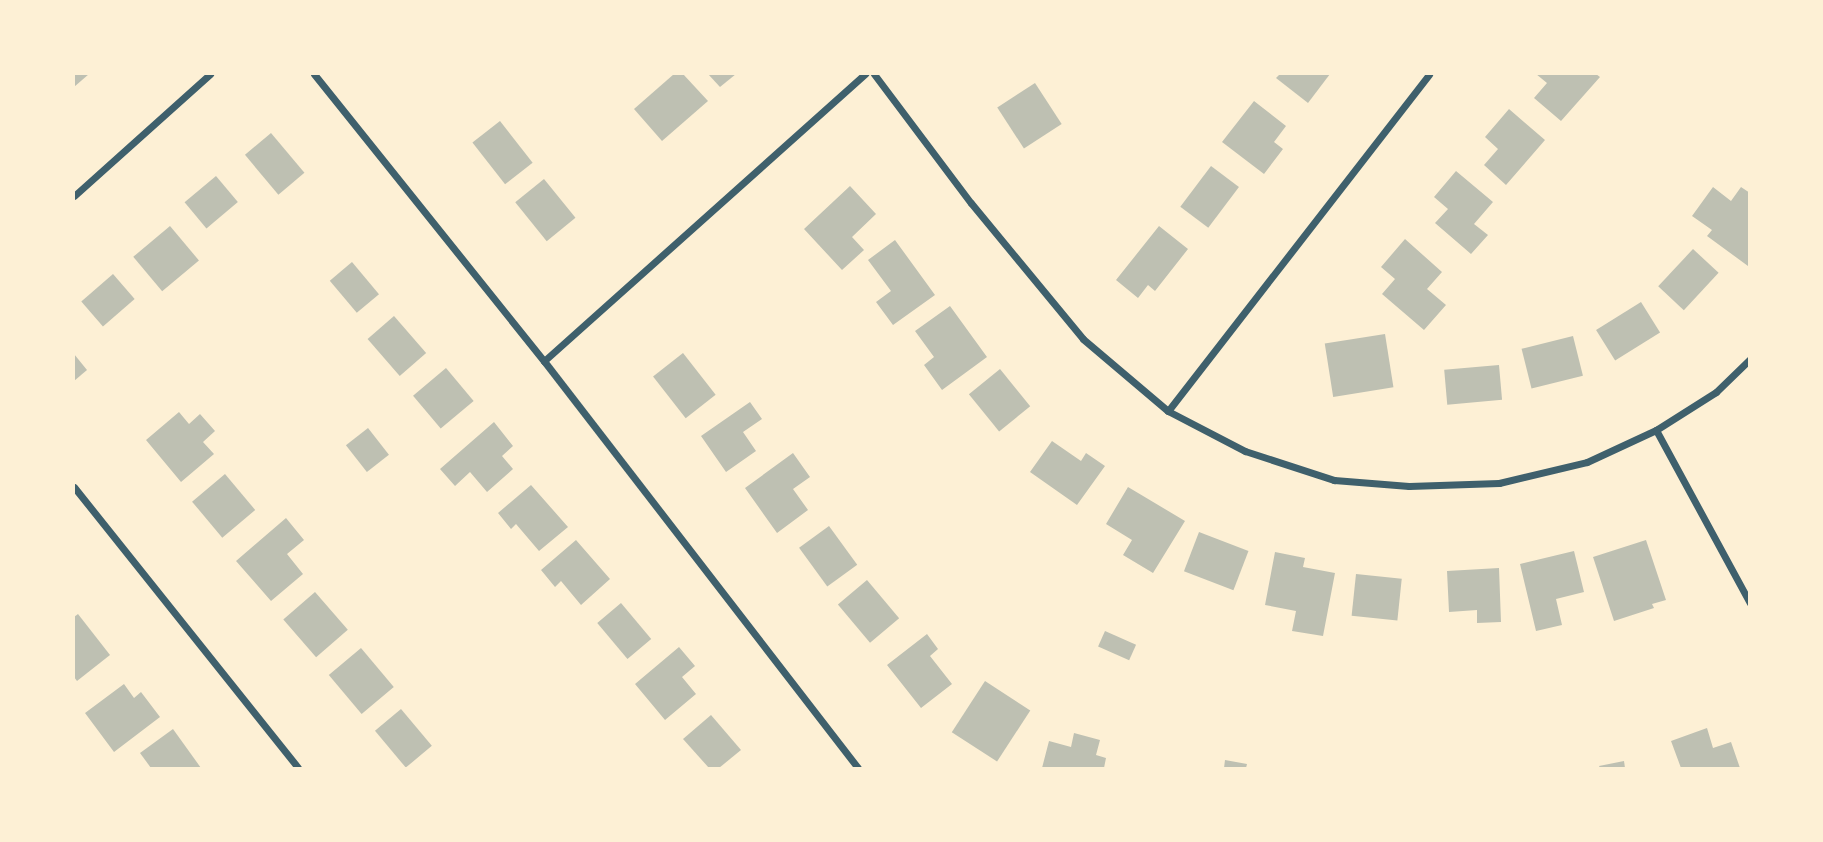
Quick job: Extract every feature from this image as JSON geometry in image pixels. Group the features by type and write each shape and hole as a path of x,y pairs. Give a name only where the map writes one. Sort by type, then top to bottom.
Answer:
{"street":[{"path":"74,196 211,74"},
{"path":"314,74 544,361 858,768"},
{"path":"544,361 865,74"},
{"path":"874,74 971,203 1083,340 1168,411 1245,451 1334,480 1409,486 1499,483 1587,463 1656,430 1716,393 1749,359"},
{"path":"1168,411 1429,74"},
{"path":"1656,430 1749,603"},
{"path":"74,487 298,768"}],"building":[{"path":"74,74 89,74 74,87"},
{"path":"674,74 683,74 708,101 662,141 634,109"},
{"path":"708,74 736,74 720,87"},
{"path":"1280,74 1330,74 1308,103 1276,78"},
{"path":"1536,74 1596,74 1600,77 1561,121 1534,98 1547,83"},
{"path":"1035,83 1062,124 1024,149 997,108"},
{"path":"1254,101 1286,126 1274,142 1283,149 1264,174 1222,142"},
{"path":"1509,109 1545,140 1506,185 1484,165 1498,149 1485,137"},
{"path":"500,121 533,163 505,184 472,143"},
{"path":"271,133 304,173 278,195 245,155"},
{"path":"1211,166 1239,187 1208,228 1180,207"},
{"path":"1456,171 1493,202 1474,224 1488,235 1471,254 1435,223 1448,209 1434,197"},
{"path":"216,176 238,202 206,228 185,202"},
{"path":"544,179 575,218 547,241 515,202"},
{"path":"850,186 876,214 852,237 864,250 842,270 804,229"},
{"path":"1713,187 1731,201 1741,187 1750,193 1748,266 1707,236 1712,230 1692,216"},
{"path":"170,226 199,260 162,291 133,257"},
{"path":"1159,226 1188,249 1155,291 1148,285 1138,298 1116,280"},
{"path":"1405,239 1442,272 1427,289 1446,305 1424,330 1382,294 1395,279 1381,267"},
{"path":"895,240 935,295 893,325 876,302 891,291 868,260"},
{"path":"1693,249 1719,273 1684,310 1658,286"},
{"path":"352,262 379,294 357,313 330,281"},
{"path":"113,274 135,299 103,326 81,302"},
{"path":"1641,302 1660,333 1615,361 1596,330"},
{"path":"950,306 987,357 942,390 924,365 934,357 915,331"},
{"path":"394,316 426,353 400,376 368,339"},
{"path":"1385,334 1393,387 1333,397 1325,344"},
{"path":"1573,336 1583,376 1531,389 1522,349"},
{"path":"683,353 716,395 686,418 653,376"},
{"path":"74,354 87,370 74,381"},
{"path":"1499,365 1502,400 1447,405 1444,370"},
{"path":"446,368 474,401 441,429 413,396"},
{"path":"1000,369 1030,406 999,431 969,394"},
{"path":"750,402 762,419 743,432 756,451 726,472 701,436"},
{"path":"179,412 189,424 200,414 215,431 203,442 214,454 181,482 146,440"},
{"path":"494,422 513,446 502,456 513,469 487,492 470,472 455,486 440,469"},
{"path":"368,428 389,455 367,472 346,445"},
{"path":"1052,441 1081,461 1086,453 1105,466 1077,505 1030,472"},
{"path":"793,453 810,477 793,489 808,510 777,533 745,488"},
{"path":"225,474 255,510 222,538 192,502"},
{"path":"531,485 568,527 539,551 516,524 511,529 498,513"},
{"path":"1128,487 1185,521 1153,573 1123,555 1132,540 1106,524"},
{"path":"286,518 304,540 287,554 303,574 271,601 236,561"},
{"path":"829,526 857,565 827,587 799,548"},
{"path":"1199,532 1248,551 1233,590 1184,571"},
{"path":"576,540 610,579 581,605 561,581 555,587 541,570"},
{"path":"1646,540 1666,600 1652,604 1654,608 1614,621 1593,557"},
{"path":"1574,551 1584,592 1556,599 1562,625 1536,631 1520,564"},
{"path":"1275,552 1305,558 1303,567 1335,573 1323,636 1292,631 1296,611 1265,605"},
{"path":"1499,568 1501,622 1477,623 1477,610 1449,612 1447,571"},
{"path":"1356,574 1402,579 1397,621 1352,616"},
{"path":"867,580 899,618 870,643 838,604"},
{"path":"315,592 348,630 316,657 283,620"},
{"path":"621,603 651,639 627,659 597,623"},
{"path":"78,614 110,655 77,681 74,677 74,617"},
{"path":"1105,631 1136,645 1129,660 1098,647"},
{"path":"927,634 938,649 930,656 952,684 921,708 887,665"},
{"path":"679,647 695,666 682,677 696,694 665,720 635,684"},
{"path":"361,648 394,687 362,714 329,675"},
{"path":"985,681 1030,710 997,762 952,732"},
{"path":"124,684 134,698 141,692 160,717 114,752 85,713"},
{"path":"401,709 432,746 406,768 375,731"},
{"path":"711,715 741,750 719,768 709,768 683,739"},
{"path":"1707,728 1713,748 1731,742 1740,768 1681,768 1671,741"},
{"path":"173,729 201,768 151,768 140,753"},
{"path":"1074,733 1100,740 1096,755 1106,758 1104,768 1042,768 1049,741 1071,747"},
{"path":"1225,760 1247,764 1246,768 1224,768"},
{"path":"1624,761 1625,768 1599,766"}]}
